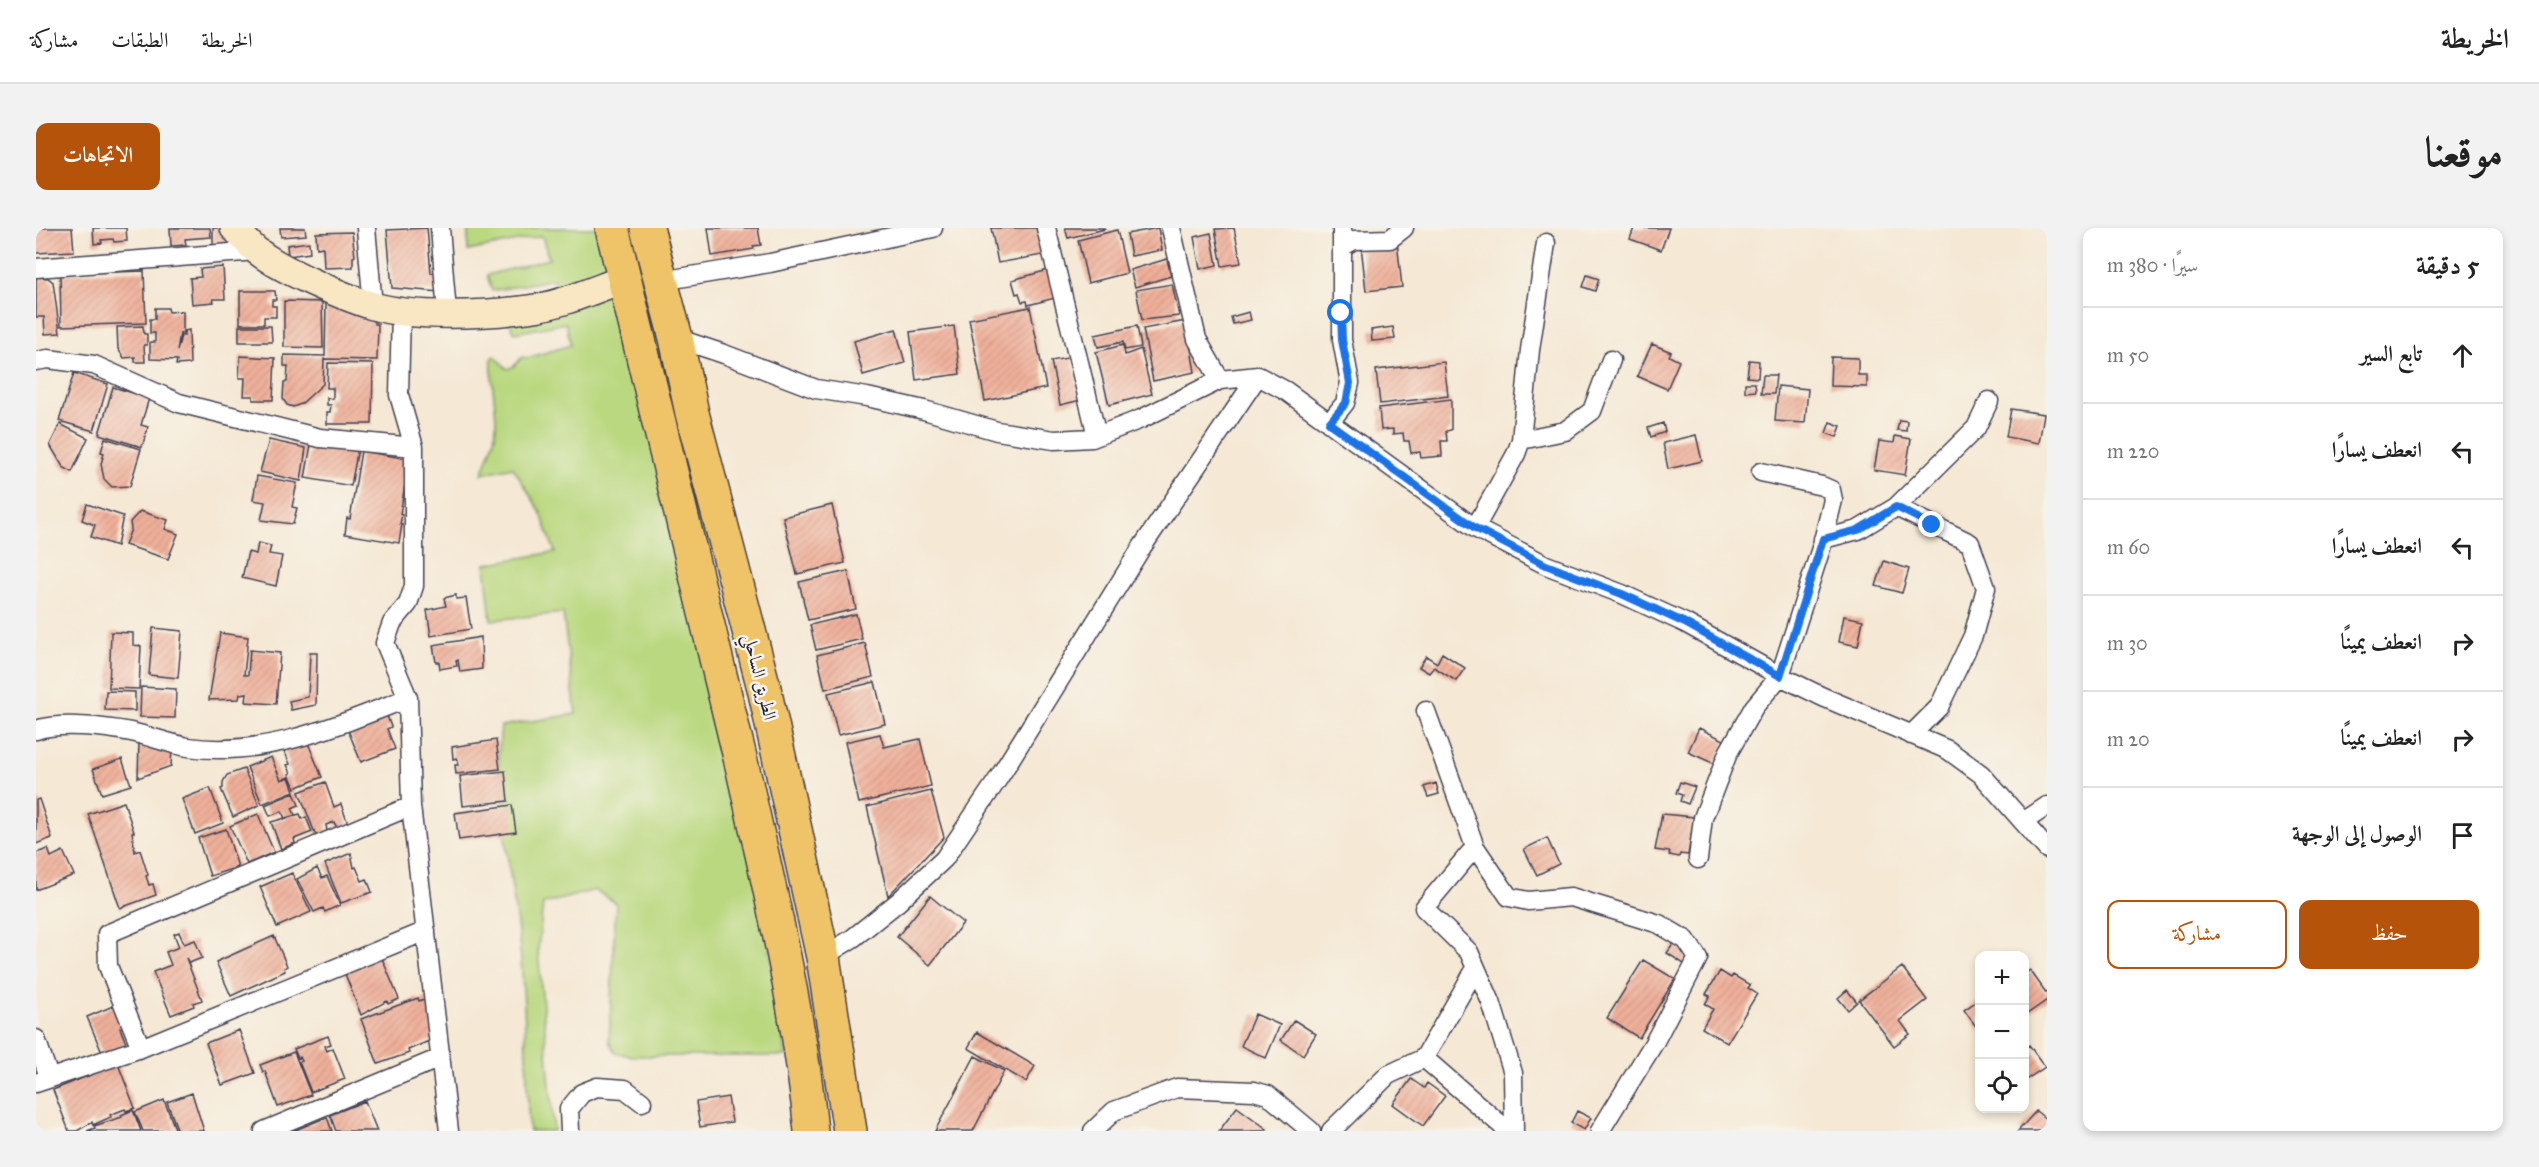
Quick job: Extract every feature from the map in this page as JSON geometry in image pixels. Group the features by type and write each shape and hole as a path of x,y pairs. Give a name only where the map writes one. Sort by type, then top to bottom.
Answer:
{"highway":[{"name":"الطريق الساحلي","path":"612,228 721,678 782,942 807,1092 811,1131"},
{"name":"الطريق الساحلي","path":"647,228 676,338 692,413 764,688 823,957 850,1131"},
{"path":"823,957 868,1131"}],"street":[{"path":"234,228 257,251 313,282 373,306 401,311 447,313 529,309 580,296 624,279"},
{"path":"366,228 373,306"},
{"path":"440,228 447,313"},
{"path":"661,281 770,263 933,228"},
{"path":"1046,228 1097,436"},
{"path":"1172,228 1197,339 1220,380"},
{"path":"1329,423 1346,403 1350,383 1342,340 1342,228"},
{"path":"1342,247 1354,240 1390,239 1404,228"},
{"path":"1475,528 1516,454 1521,440 1530,350 1546,243"},
{"path":"36,268 257,251"},
{"path":"401,311 399,395 414,447 414,586 408,604 392,622 385,643 408,698 411,806 449,1131"},
{"path":"676,338 816,389 879,399 997,431 1054,440 1097,436 1141,419 1220,380 1258,376 1286,391 1475,528 1546,565 1622,594 1685,623 1780,676 1948,750 1982,774 2047,849"},
{"path":"36,361 58,360 94,366 179,403 320,438 414,447"},
{"path":"1521,440 1565,431 1592,411 1611,360"},
{"path":"823,957 853,938 898,902 944,859 998,779 1142,547 1258,376"},
{"path":"1823,539 1858,530 1896,507 1976,428 1989,401"},
{"path":"1698,859 1703,818 1728,753 1754,708 1780,676 1833,500 1831,490 1761,472"},
{"path":"1896,507 1970,543 1986,588 1973,636 1939,707 1911,735"},
{"path":"36,730 51,724 130,732 188,747 240,749 311,735 408,698"},
{"path":"1426,711 1475,847 1509,897 1528,901 1571,897 1659,924 1686,940 1698,958 1653,1043 1600,1131"},
{"path":"141,1048 108,966 107,934 411,806"},
{"path":"2023,822 2047,806"},
{"path":"1475,847 1424,908 1469,952 1491,1002 1513,1073 1514,1131"},
{"path":"36,1038 43,1080 141,1048 426,931"},
{"path":"1331,1131 1388,1075 1424,1058 1476,968"},
{"path":"264,1131 440,1058"},
{"path":"1424,1058 1508,1131"},
{"path":"570,1131 569,1109 582,1093 597,1087 625,1089 642,1102"},
{"path":"1093,1131 1114,1111 1177,1088 1254,1091 1268,1095 1311,1131"}],"green space":[{"path":"468,228 661,228 786,1056 633,1056 616,1053 609,1042 616,903 595,890 543,904 538,950 554,1131 529,1131 522,972 505,837 499,752 501,726 576,714 563,613 491,620 485,564 555,552 540,511 513,467 482,474 496,430 492,357 495,356 507,369 513,367 522,357 527,358 571,345 566,323 515,333 507,317 560,303 554,279 492,291 487,275 549,259 542,236 468,251"}],"building":[{"path":"36,228 72,228 74,251 36,253"},
{"path":"93,228 126,228 127,241 101,240 102,243 94,244"},
{"path":"170,228 210,228 211,237 185,239 186,245 171,246"},
{"path":"213,228 229,228 240,247 213,248"},
{"path":"280,228 305,228 306,235 281,237"},
{"path":"427,228 431,273 439,272 440,292 392,288 387,230"},
{"path":"708,228 758,228 761,245 753,246 754,249 712,256"},
{"path":"991,228 1043,228 1048,254 998,263"},
{"path":"1065,228 1104,228 1105,229 1068,238"},
{"path":"1158,228 1162,250 1131,256 1127,234"},
{"path":"1234,228 1241,263 1222,266 1215,229"},
{"path":"1634,228 1669,228 1661,250 1630,239"},
{"path":"1117,230 1127,273 1088,283 1078,240"},
{"path":"352,232 355,256 353,267 324,268 323,247 317,248 316,233"},
{"path":"1211,233 1217,265 1200,269 1194,237"},
{"path":"1397,241 1402,287 1366,291 1361,245"},
{"path":"309,242 310,253 288,256 287,245"},
{"path":"1167,259 1171,276 1135,287 1130,270"},
{"path":"223,267 225,299 192,304 190,278 201,277 200,269"},
{"path":"1052,269 1055,298 1028,305 1027,301 1022,302 1019,293 1016,294 1012,280"},
{"path":"144,271 146,323 61,326 60,274"},
{"path":"1587,275 1599,279 1595,291 1583,287"},
{"path":"36,277 48,278 53,282 60,333 45,334 44,317 36,317"},
{"path":"1172,284 1179,316 1142,320 1136,290"},
{"path":"240,291 275,291 276,300 272,300 272,306 276,306 276,317 264,317 264,324 240,324"},
{"path":"284,301 322,302 323,348 284,347"},
{"path":"326,302 376,310 377,360 324,359 323,384 301,404 293,407 287,405 283,399 288,366 284,366 284,355 325,356"},
{"path":"1030,307 1046,388 985,401 969,319"},
{"path":"155,308 168,308 169,312 183,311 183,333 180,333 177,351 181,336 184,336 184,331 189,330 190,364 176,365 177,360 150,359 150,342 155,342 155,333 150,333 150,319 155,319"},
{"path":"1249,312 1251,320 1233,324 1231,317"},
{"path":"1186,321 1195,372 1153,381 1143,329"},
{"path":"143,326 144,334 147,334 147,345 144,345 145,362 135,362 135,357 124,358 118,349 117,327"},
{"path":"239,326 271,326 272,342 239,342"},
{"path":"954,326 960,374 916,380 910,332"},
{"path":"1137,326 1141,347 1125,350 1123,342 1098,347 1095,335"},
{"path":"1393,327 1395,339 1372,341 1371,330"},
{"path":"896,329 905,363 863,375 854,341"},
{"path":"1652,344 1671,352 1669,356 1679,361 1667,389 1637,376"},
{"path":"1123,345 1125,355 1141,349 1152,394 1109,405 1096,352"},
{"path":"240,356 275,358 273,400 253,400 253,396 244,396 245,378 239,378"},
{"path":"1072,357 1081,400 1060,405 1051,361"},
{"path":"1831,357 1858,358 1858,375 1867,375 1867,387 1830,386"},
{"path":"1749,360 1759,361 1758,378 1747,377"},
{"path":"1444,362 1448,396 1380,404 1376,370"},
{"path":"328,363 373,364 372,424 327,424 327,412 330,412 331,405 327,405 327,398 333,399 333,388 327,388"},
{"path":"74,373 108,384 94,431 59,421"},
{"path":"1763,375 1776,375 1774,394 1761,394"},
{"path":"1745,383 1755,383 1756,391 1745,392"},
{"path":"1778,386 1808,389 1805,423 1775,421"},
{"path":"113,387 149,398 141,425 148,427 142,447 99,434"},
{"path":"1451,399 1451,430 1446,431 1447,441 1441,441 1442,456 1421,458 1420,452 1411,453 1409,441 1404,441 1403,433 1393,434 1393,429 1381,430 1379,408"},
{"path":"2011,409 2044,414 2039,443 2006,437"},
{"path":"1899,420 1907,421 1906,431 1897,430"},
{"path":"1830,422 1841,426 1837,437 1826,433"},
{"path":"1663,423 1665,432 1651,437 1648,428"},
{"path":"60,424 88,438 72,472 63,467 50,445"},
{"path":"1696,435 1702,461 1668,469 1663,443"},
{"path":"1895,436 1911,439 1905,475 1874,470 1879,441 1894,443"},
{"path":"105,438 141,449 130,486 112,487 104,479 101,464 104,453 101,452"},
{"path":"312,439 358,448 351,486 305,478"},
{"path":"269,440 306,448 301,481 260,472"},
{"path":"361,451 409,459 400,514 402,515 400,524 402,524 399,543 345,534 347,518 350,519"},
{"path":"257,476 297,483 292,507 297,508 293,524 261,520 265,502 253,500"},
{"path":"87,504 123,516 117,546 91,537 95,525 82,520"},
{"path":"832,505 845,563 797,574 783,517"},
{"path":"140,511 168,520 165,529 178,534 168,559 125,545 131,529 130,522"},
{"path":"258,543 271,546 269,554 282,556 276,586 242,578 248,552 256,554"},
{"path":"1884,561 1909,569 1902,593 1876,586"},
{"path":"848,571 856,609 808,620 799,582"},
{"path":"456,595 456,599 466,598 471,629 431,636 427,610 446,606 444,598"},
{"path":"856,614 862,639 816,650 810,625"},
{"path":"1844,616 1863,620 1858,646 1839,642"},
{"path":"153,628 182,631 178,678 149,675"},
{"path":"111,632 133,633 133,645 141,646 139,689 109,688"},
{"path":"220,633 248,637 244,675 248,675 250,650 280,653 276,704 246,702 247,693 240,694 239,699 209,700"},
{"path":"481,637 482,669 460,672 458,660 456,661 457,666 440,669 439,662 436,662 433,645"},
{"path":"865,643 873,677 825,689 817,655"},
{"path":"310,653 317,653 316,705 291,710 289,701 308,697"},
{"path":"1442,653 1465,668 1456,681 1434,667 1429,673 1419,667 1426,656 1437,663"},
{"path":"875,682 885,724 838,735 828,693"},
{"path":"141,687 176,689 175,718 140,717"},
{"path":"106,691 135,692 135,711 105,710"},
{"path":"385,710 391,727 387,729 395,749 361,762 348,730"},
{"path":"1699,728 1726,741 1715,764 1688,752"},
{"path":"880,734 884,747 920,739 931,786 859,803 845,742"},
{"path":"306,738 322,777 295,788 287,765 290,764 283,748"},
{"path":"496,740 500,769 456,774 457,758 453,759 452,747"},
{"path":"139,742 172,747 171,766 138,778"},
{"path":"271,757 281,780 289,777 294,791 262,804 247,767"},
{"path":"122,759 131,785 102,794 93,769"},
{"path":"244,769 259,805 233,817 221,789 227,775"},
{"path":"505,771 508,801 463,806 460,776"},
{"path":"325,782 334,807 341,804 348,824 337,828 334,822 326,825 327,831 316,836 299,792"},
{"path":"1680,782 1695,787 1688,804 1680,801 1682,795 1676,793"},
{"path":"1436,783 1439,794 1428,797 1424,787"},
{"path":"210,788 223,823 195,834 182,799"},
{"path":"931,791 944,837 888,896 867,807"},
{"path":"294,793 299,805 292,808 295,815 285,819 282,811 270,816 265,805"},
{"path":"39,799 52,838 36,844 36,800"},
{"path":"124,802 134,832 132,832 135,852 140,850 149,885 153,884 156,895 120,908 88,814"},
{"path":"512,805 516,832 459,840 455,813"},
{"path":"258,814 274,852 247,864 230,826"},
{"path":"300,814 302,819 306,817 312,832 294,839 295,843 281,849 271,822"},
{"path":"1662,814 1694,817 1688,855 1680,854 1679,857 1669,855 1670,852 1655,850"},
{"path":"226,829 238,867 210,876 198,838"},
{"path":"1547,838 1559,864 1537,875 1524,849"},
{"path":"48,849 51,857 63,851 74,875 36,890 36,853"},
{"path":"351,853 354,868 356,867 362,881 367,879 372,892 341,903 325,864"},
{"path":"317,868 322,878 327,876 340,905 325,912 323,908 314,912 297,879"},
{"path":"292,873 311,912 277,927 260,887"},
{"path":"930,896 963,923 930,965 897,937"},
{"path":"179,932 184,944 195,940 202,958 189,963 186,958 202,1000 193,1003 194,1006 171,1015 153,972 171,965 166,952 179,947 174,934"},
{"path":"274,936 287,966 284,968 285,971 231,996 216,962"},
{"path":"1674,943 1693,956 1687,966 1667,953"},
{"path":"381,956 399,999 388,1004 387,1001 361,1015 344,971"},
{"path":"1643,960 1675,979 1639,1038 1607,1018"},
{"path":"1902,967 1927,1000 1900,1021 1910,1034 1894,1046 1859,1000"},
{"path":"1720,971 1731,978 1733,975 1750,985 1748,988 1757,994 1727,1043 1702,1028 1713,1009 1705,1004 1710,996 1706,994"},
{"path":"2029,971 2047,994 2047,1000 2029,1013 2029,1005"},
{"path":"1847,990 1857,1002 1848,1010 1838,998"},
{"path":"429,997 436,1038 408,1050 409,1053 378,1064 361,1019 418,998 419,1001"},
{"path":"1975,1002 1975,1025 1964,1010"},
{"path":"120,1003 123,1027 120,1028 126,1043 103,1055 87,1017"},
{"path":"1255,1014 1280,1025 1266,1058 1241,1046"},
{"path":"1294,1020 1316,1034 1303,1055 1281,1040"},
{"path":"239,1030 255,1073 222,1085 206,1043"},
{"path":"977,1032 1035,1066 1026,1082 968,1048"},
{"path":"328,1036 331,1044 325,1046 327,1051 333,1048 345,1079 311,1092 299,1062 302,1061 294,1049"},
{"path":"2029,1045 2045,1067 2029,1078"},
{"path":"294,1052 311,1095 278,1107 265,1071 263,1072 260,1065"},
{"path":"975,1056 1004,1071 973,1131 935,1131"},
{"path":"118,1064 135,1108 110,1115 111,1117 93,1125 92,1122 77,1131 69,1131 53,1090"},
{"path":"1411,1079 1424,1088 1427,1083 1445,1096 1423,1126 1393,1104"},
{"path":"192,1093 204,1131 178,1131 167,1102"},
{"path":"728,1097 732,1122 700,1127 696,1102"},
{"path":"164,1100 176,1131 143,1131 135,1112"},
{"path":"365,1101 377,1131 336,1131 330,1115"},
{"path":"1237,1107 1267,1129 1265,1131 1219,1131"},
{"path":"133,1110 141,1131 87,1131 95,1128 94,1126 122,1117 121,1115"},
{"path":"1577,1111 1591,1118 1584,1130 1571,1123"},
{"path":"2036,1111 2047,1120 2047,1131 2018,1131"},
{"path":"327,1117 332,1131 293,1131"}],"route":[{"path":"1341,313 1342,340 1350,383 1346,403 1329,423 1475,528 1546,565 1622,594 1685,623 1780,676 1823,539 1858,530 1896,507 1932,525"}]}
